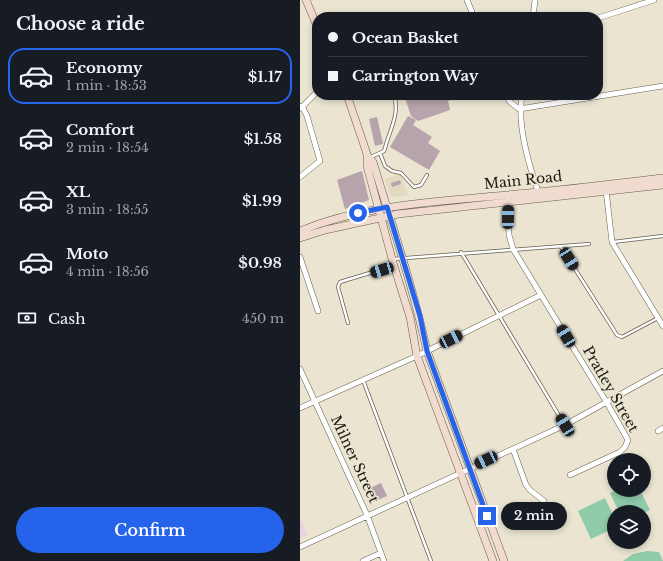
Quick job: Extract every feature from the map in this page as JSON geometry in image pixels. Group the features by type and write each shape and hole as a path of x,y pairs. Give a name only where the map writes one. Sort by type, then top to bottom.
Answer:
{"street":[{"path":"306,0 312,14"},
{"path":"467,0 472,12"},
{"path":"534,12 535,0"},
{"path":"603,16 654,0"},
{"path":"603,96 663,86"},
{"path":"300,177 320,160 307,116 301,107 312,97"},
{"path":"349,100 367,157 367,166 393,263 410,316 417,356 493,561"},
{"path":"509,100 519,109 575,100"},
{"path":"521,100 519,109 526,146 541,199"},
{"path":"367,157 373,162 387,207 420,316 427,351 504,561"},
{"name":"Main Road","path":"300,231 325,222 387,207 508,198 541,199 663,178"},
{"name":"Main Road","path":"300,238 325,230 389,215 508,198 538,192 663,185"},
{"path":"606,188 612,242 663,326"},
{"name":"Pratley Street","path":"508,198 509,235 513,249 628,440 627,444 620,452 570,475"},
{"path":"300,257 318,311"},
{"path":"300,408 417,356 541,295"},
{"name":"Milner Street","path":"300,369 367,515 384,561"},
{"path":"300,547 565,425 663,372"},
{"path":"513,449 526,485 544,501"},
{"path":"363,561 380,553"}],"lane":[{"path":"367,157 380,153 385,148 396,114 395,100"},
{"path":"380,153 385,166 392,171 401,173 414,187 421,185 427,175"},
{"path":"612,242 663,236"},
{"path":"348,323 338,287 340,282 393,263 402,257 589,244"},
{"path":"561,247 614,332 620,337 658,318"},
{"path":"461,252 565,425"},
{"path":"363,380 431,561"}],"shaded area":[{"path":"400,174 408,195 394,197 390,195 385,179"},
{"path":"300,518 308,535 300,539"}],"green space":[{"path":"612,497 644,497 648,505 616,505"},
{"path":"605,498 608,505 607,505 607,531 591,539 578,511"},
{"path":"647,551 659,552 663,561 623,561 633,554"}],"building":[{"path":"406,100 451,100 448,101 450,110 418,121 411,116"},
{"path":"408,116 416,120 413,125 432,137 428,143 440,151 429,170 390,147"},
{"path":"377,117 383,144 375,146 369,119"},
{"path":"362,171 369,200 345,209 337,180"},
{"path":"400,180 401,184 392,187 391,183"},
{"path":"381,483 387,496 374,502 368,489"}],"route":[{"path":"358,213 387,207 420,316 427,351 487,516"}]}
